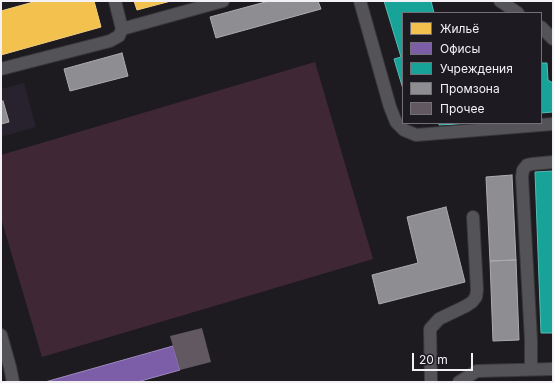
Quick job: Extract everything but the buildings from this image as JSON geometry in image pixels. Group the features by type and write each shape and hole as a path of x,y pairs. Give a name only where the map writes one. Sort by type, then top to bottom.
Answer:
{"lane":[{"path":"1,69 110,41 119,36 122,29 115,1"},
{"path":"122,29 222,1"},
{"path":"360,1 390,107 396,122 404,130 416,135 553,124"},
{"path":"500,1 516,12"},
{"path":"542,29 553,39"},
{"path":"531,369 531,340 522,177 523,170 528,165 553,162"},
{"path":"431,382 430,329 439,319 466,306 476,297 477,290 473,217"},
{"path":"1,335 13,382"},
{"path":"459,382 477,371 553,369"}],"shaded area":[{"path":"315,62 373,259 42,357 1,218 1,155"},
{"path":"24,83 36,127 1,137 1,89"}]}
